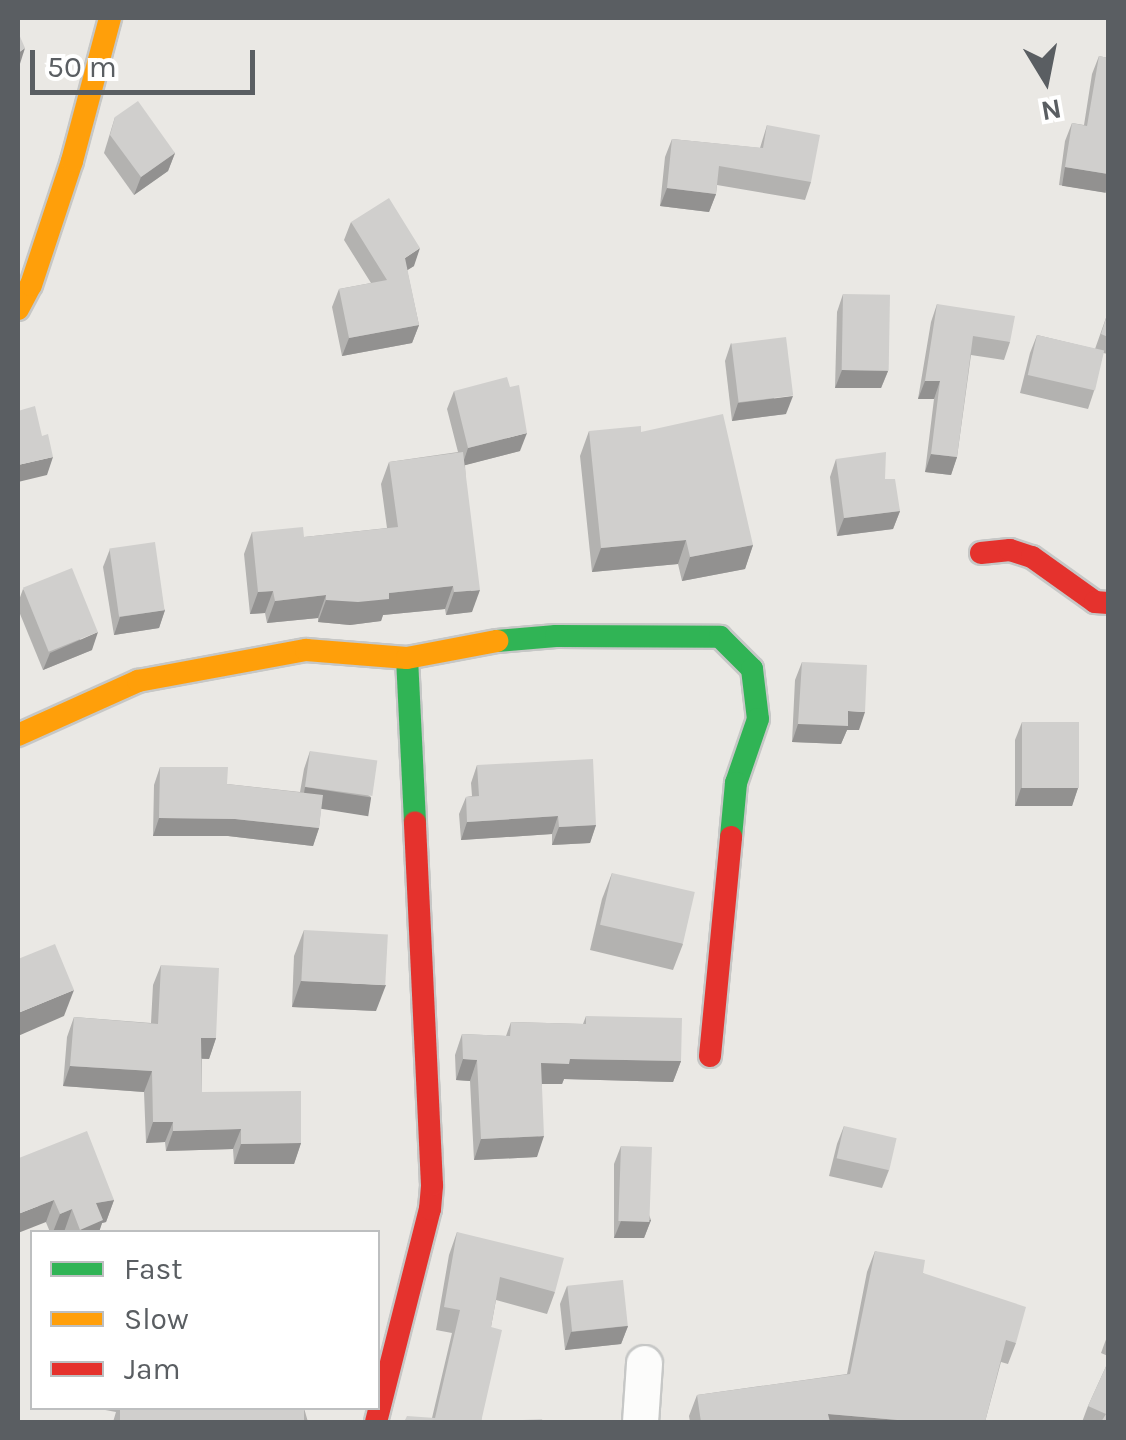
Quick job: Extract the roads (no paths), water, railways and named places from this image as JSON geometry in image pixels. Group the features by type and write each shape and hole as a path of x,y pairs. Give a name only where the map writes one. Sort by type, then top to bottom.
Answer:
{"street":[{"path":"18,309 31,285 72,162 110,18"},
{"path":"981,554 1010,550 1032,556 1095,602 1108,603"},
{"path":"18,735 138,682 306,650 407,658 478,642 556,636 720,637 752,669 758,719 736,783 710,1056"},
{"path":"380,1406 430,1209 432,1186 407,658"},
{"path":"640,1422 644,1363"}]}
